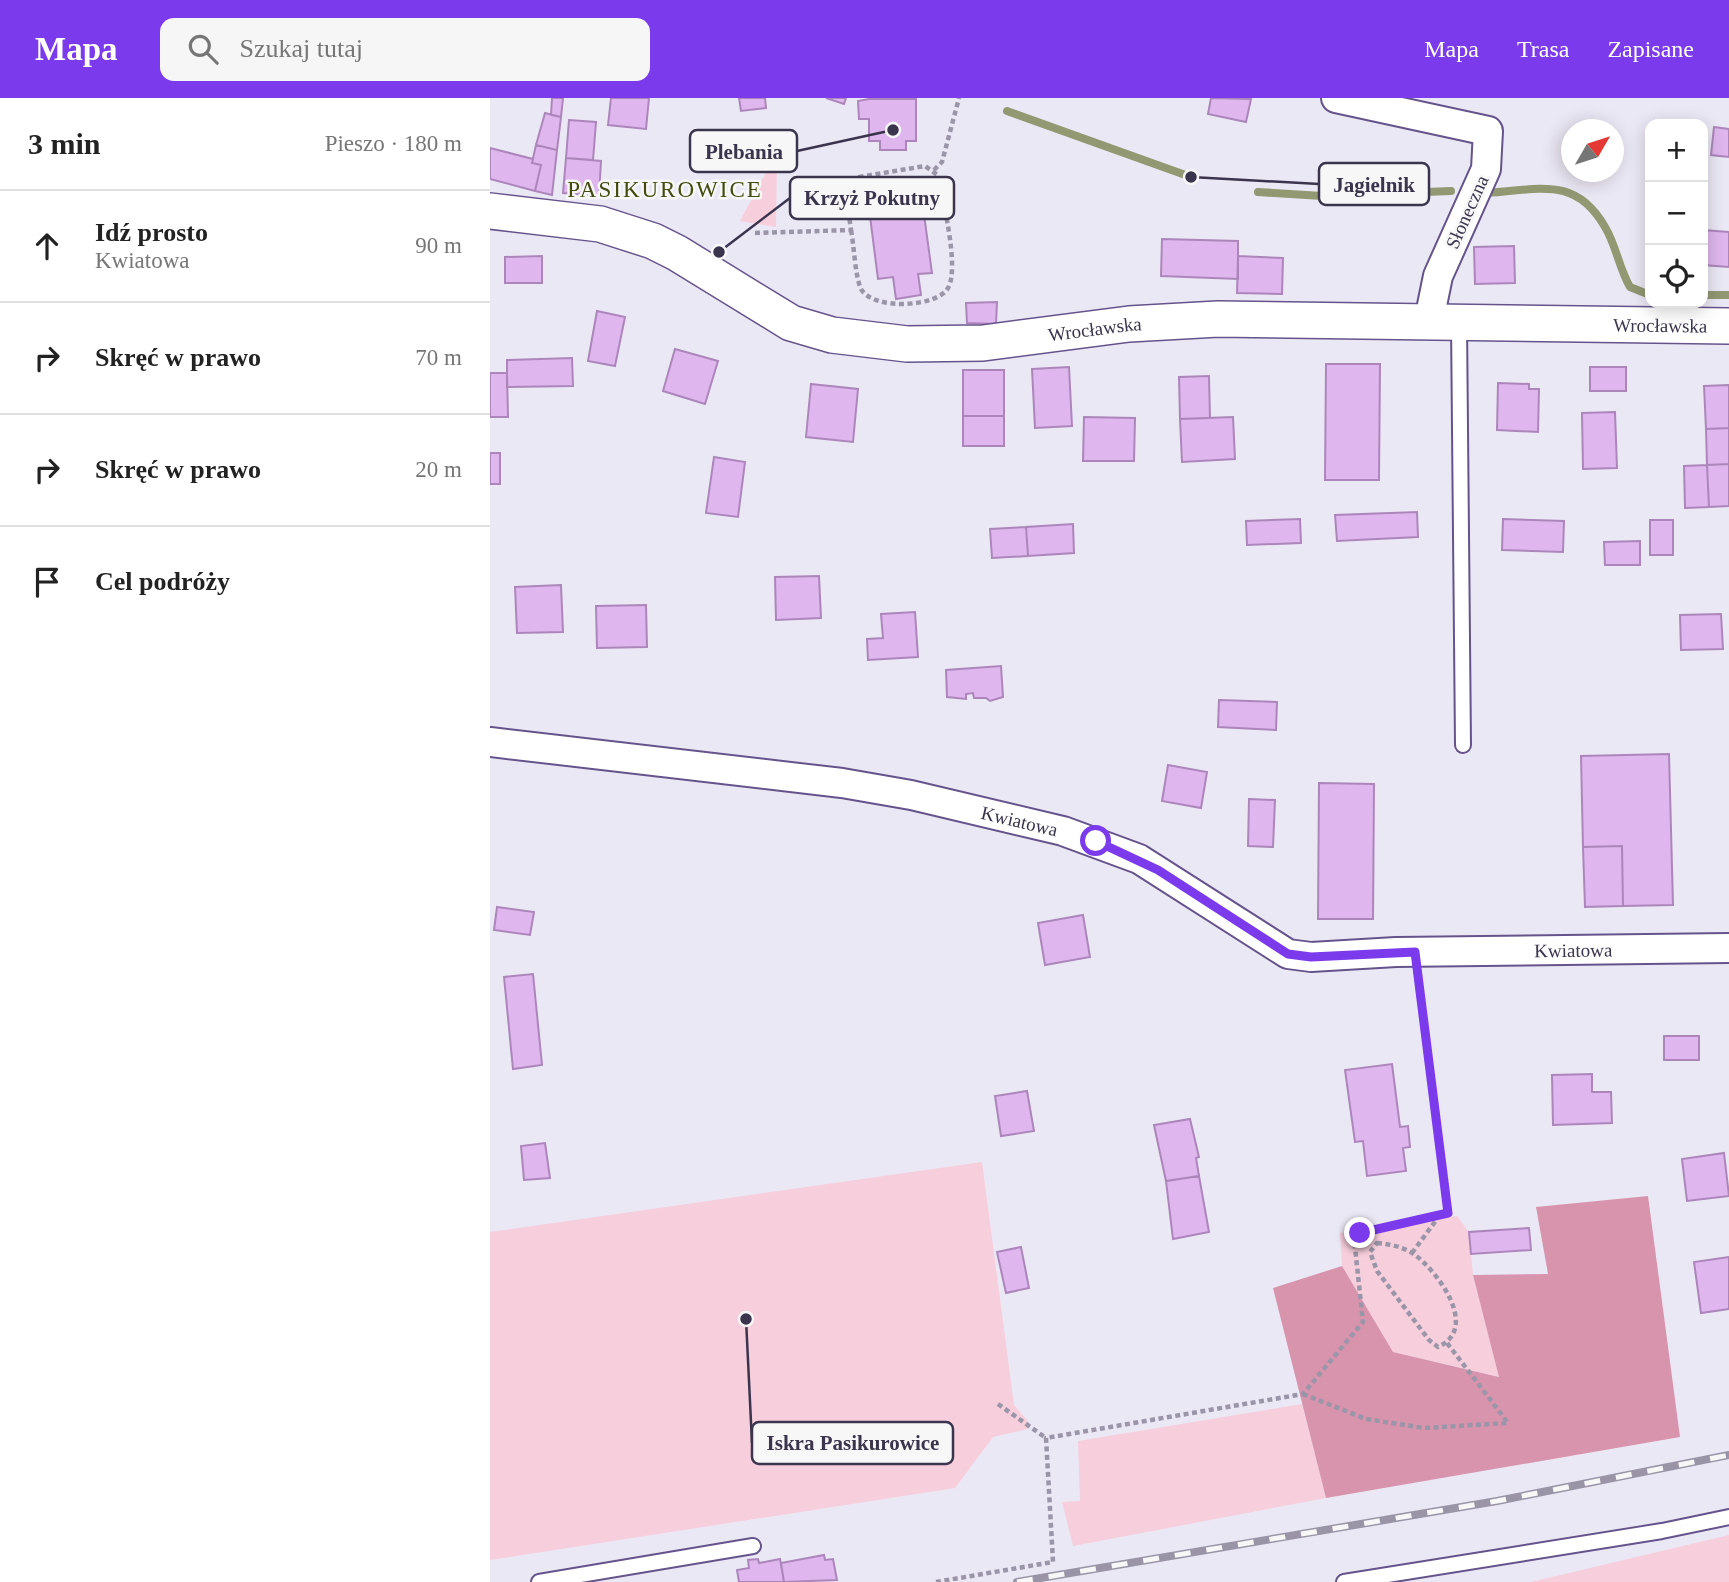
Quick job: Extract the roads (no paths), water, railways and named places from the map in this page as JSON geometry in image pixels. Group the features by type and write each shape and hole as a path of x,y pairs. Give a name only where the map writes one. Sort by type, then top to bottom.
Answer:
{"street":[{"name":"Słoneczna","path":"1336,98 1488,131 1486,169 1438,276 1444,320"},
{"name":"Wrocławska","path":"490,211 600,224 653,241 791,323 832,335 906,344 972,343 1118,325 1218,319 1729,326"},
{"name":"Kwiatowa","path":"490,742 842,783 950,803 1063,831 1118,849 1158,870 1288,954 1311,957 1415,952 1729,948"}],"lane":[{"path":"1444,320 1463,745"},
{"path":"1345,1582 1662,1531 1729,1517"},
{"path":"539,1582 753,1546"}],"waterway":[{"path":"1007,111 1191,177"},
{"path":"1487,193 1554,189 1581,199 1605,227 1630,287 1645,293"},
{"path":"1258,192 1322,196 1451,191"},
{"path":"1708,295 1729,295"}],"railway":[{"path":"1017,1582 1497,1501 1729,1455"}],"place":[{"name":"Plebania","path":"893,130"},
{"name":"Jagielnik","path":"1191,177"},
{"name":"Krzyż Pokutny","path":"719,252"},
{"name":"Iskra Pasikurowice","path":"746,1319"}],"district":[{"name":"PASIKUROWICE","path":"665,189"}]}
